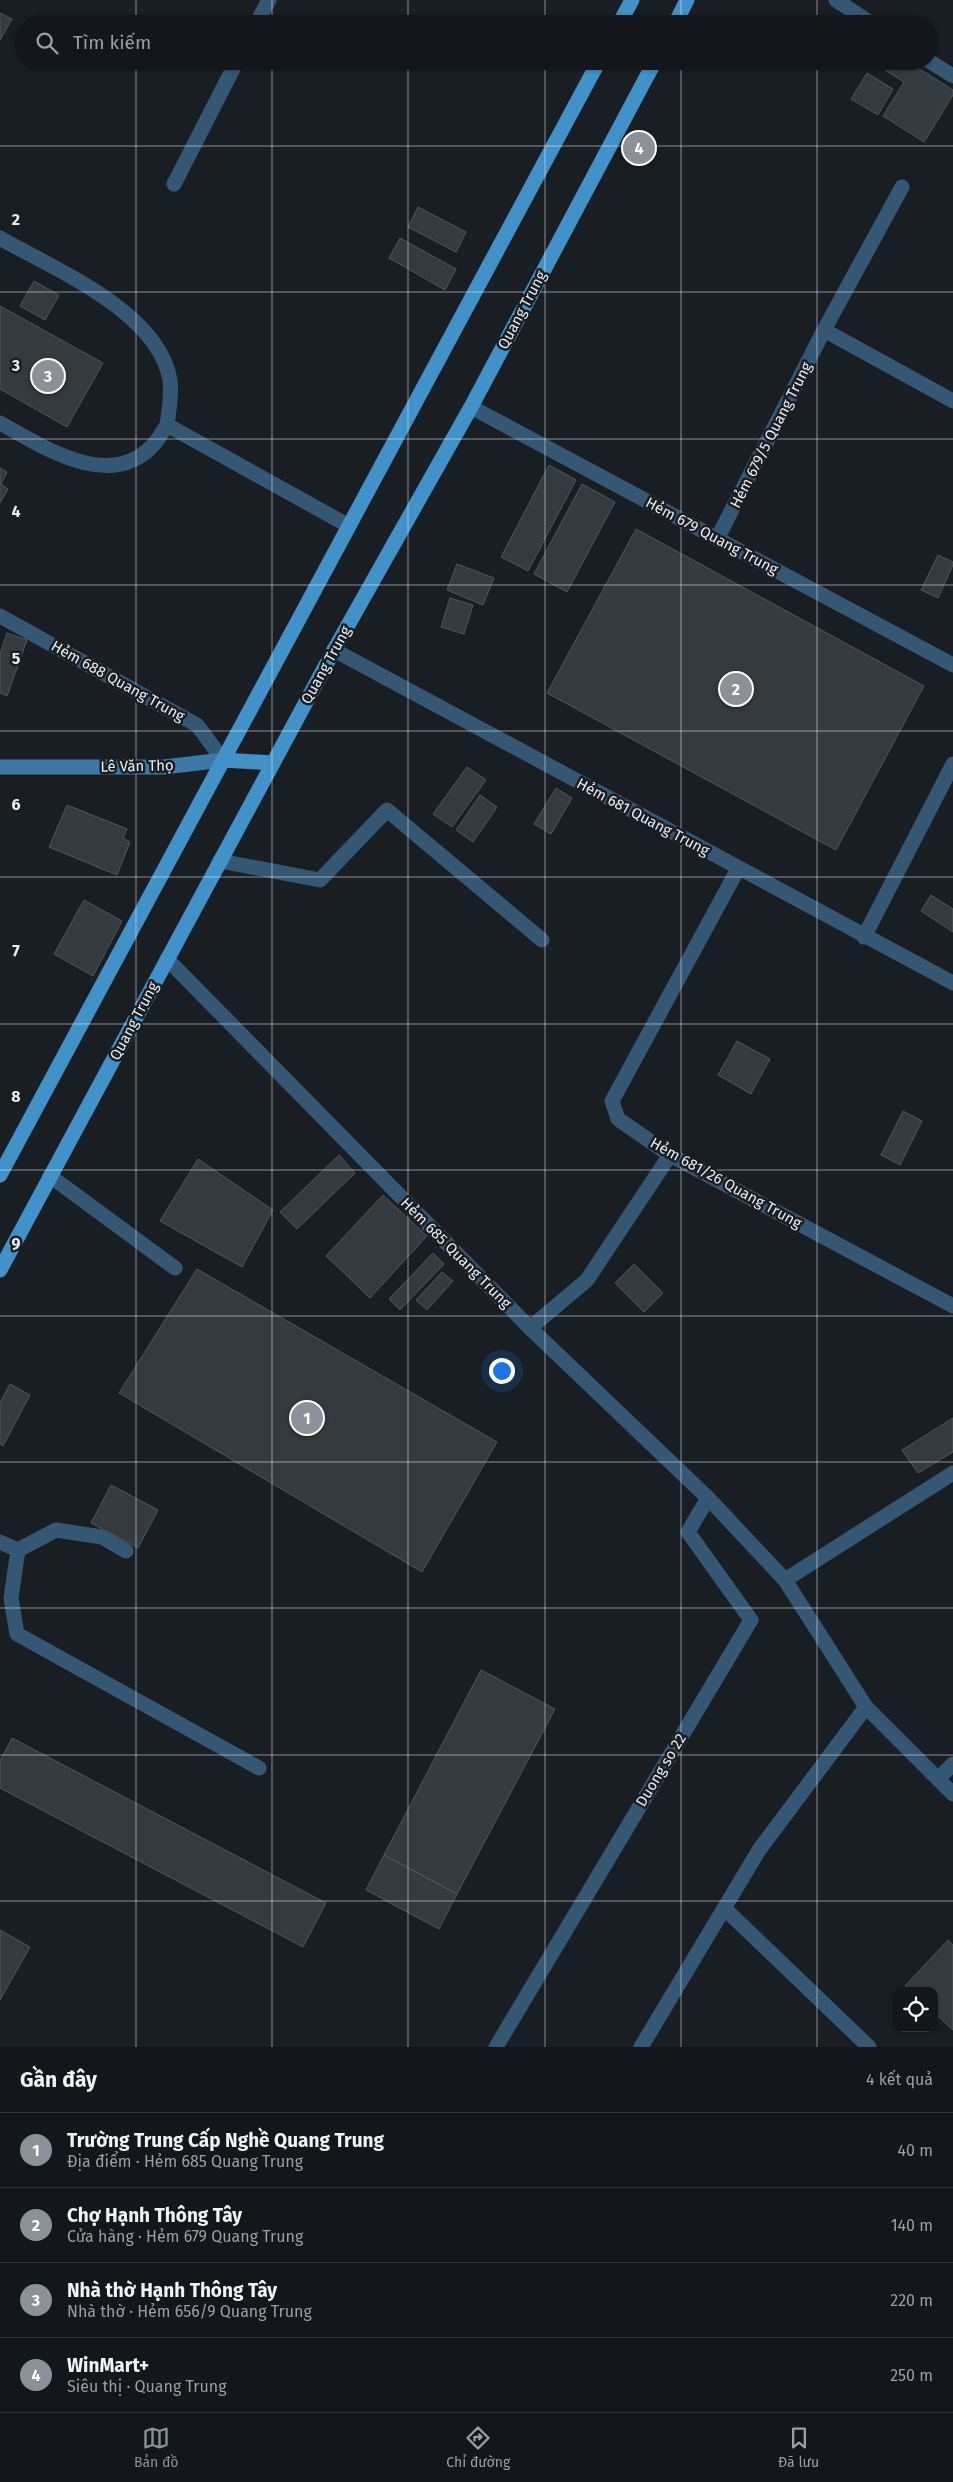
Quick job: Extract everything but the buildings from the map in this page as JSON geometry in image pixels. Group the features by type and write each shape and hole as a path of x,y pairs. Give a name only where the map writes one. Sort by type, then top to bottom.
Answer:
{"main road":[{"path":"624,15 632,0"},
{"path":"679,15 687,0"},
{"path":"0,1175 594,70"},
{"name":"Quang Trung","path":"0,1270 334,650 470,407 650,70"},
{"name":"Lê Văn Thọ","path":"0,767 164,766 223,760 273,763"}],"street":[{"path":"261,15 269,0"},
{"path":"836,0 858,15"},
{"path":"938,67 953,76"},
{"path":"174,184 232,70"},
{"name":"Hẻm 679/5 Quang Trung","path":"717,539 824,330 902,187"},
{"path":"0,238 110,300 133,318 150,337 165,364 170,380 171,403 167,425 153,446 133,459 114,464 95,466 75,461 0,422"},
{"path":"824,330 953,401"},
{"name":"Hẻm 679 Quang Trung","path":"470,407 953,665"},
{"path":"167,425 349,526"},
{"name":"Hẻm 688 Quang Trung","path":"0,616 197,725 223,760"},
{"name":"Hẻm 681 Quang Trung","path":"334,650 953,984"},
{"path":"864,937 953,764"},
{"path":"220,861 320,880 387,810 542,940"},
{"name":"Hẻm 681/26 Quang Trung","path":"738,869 612,1101 618,1119 670,1155 953,1306"},
{"name":"Hẻm 685 Quang Trung","path":"167,959 530,1328 708,1498 785,1580 866,1707 953,1794"},
{"path":"530,1328 587,1280 670,1155"},
{"path":"50,1176 175,1268"},
{"path":"785,1580 953,1474"},
{"name":"Duong so 22","path":"496,2047 751,1620 688,1532 708,1498"},
{"path":"18,1550 56,1530 102,1537 126,1551"},
{"path":"0,1542 18,1550"},
{"path":"18,1550 11,1598 16,1634 259,1768"},
{"path":"641,2047 758,1850 866,1707"},
{"path":"938,1779 953,1764"},
{"path":"724,1908 868,2047"}],"place":[{"name":"WinMart+","path":"639,148"},
{"name":"Nhà thờ Hạnh Thông Tây","path":"48,376"},
{"name":"Chợ Hạnh Thông Tây","path":"736,689"},
{"name":"Trường Trung Cấp Nghề Quang Trung","path":"307,1418"}]}
